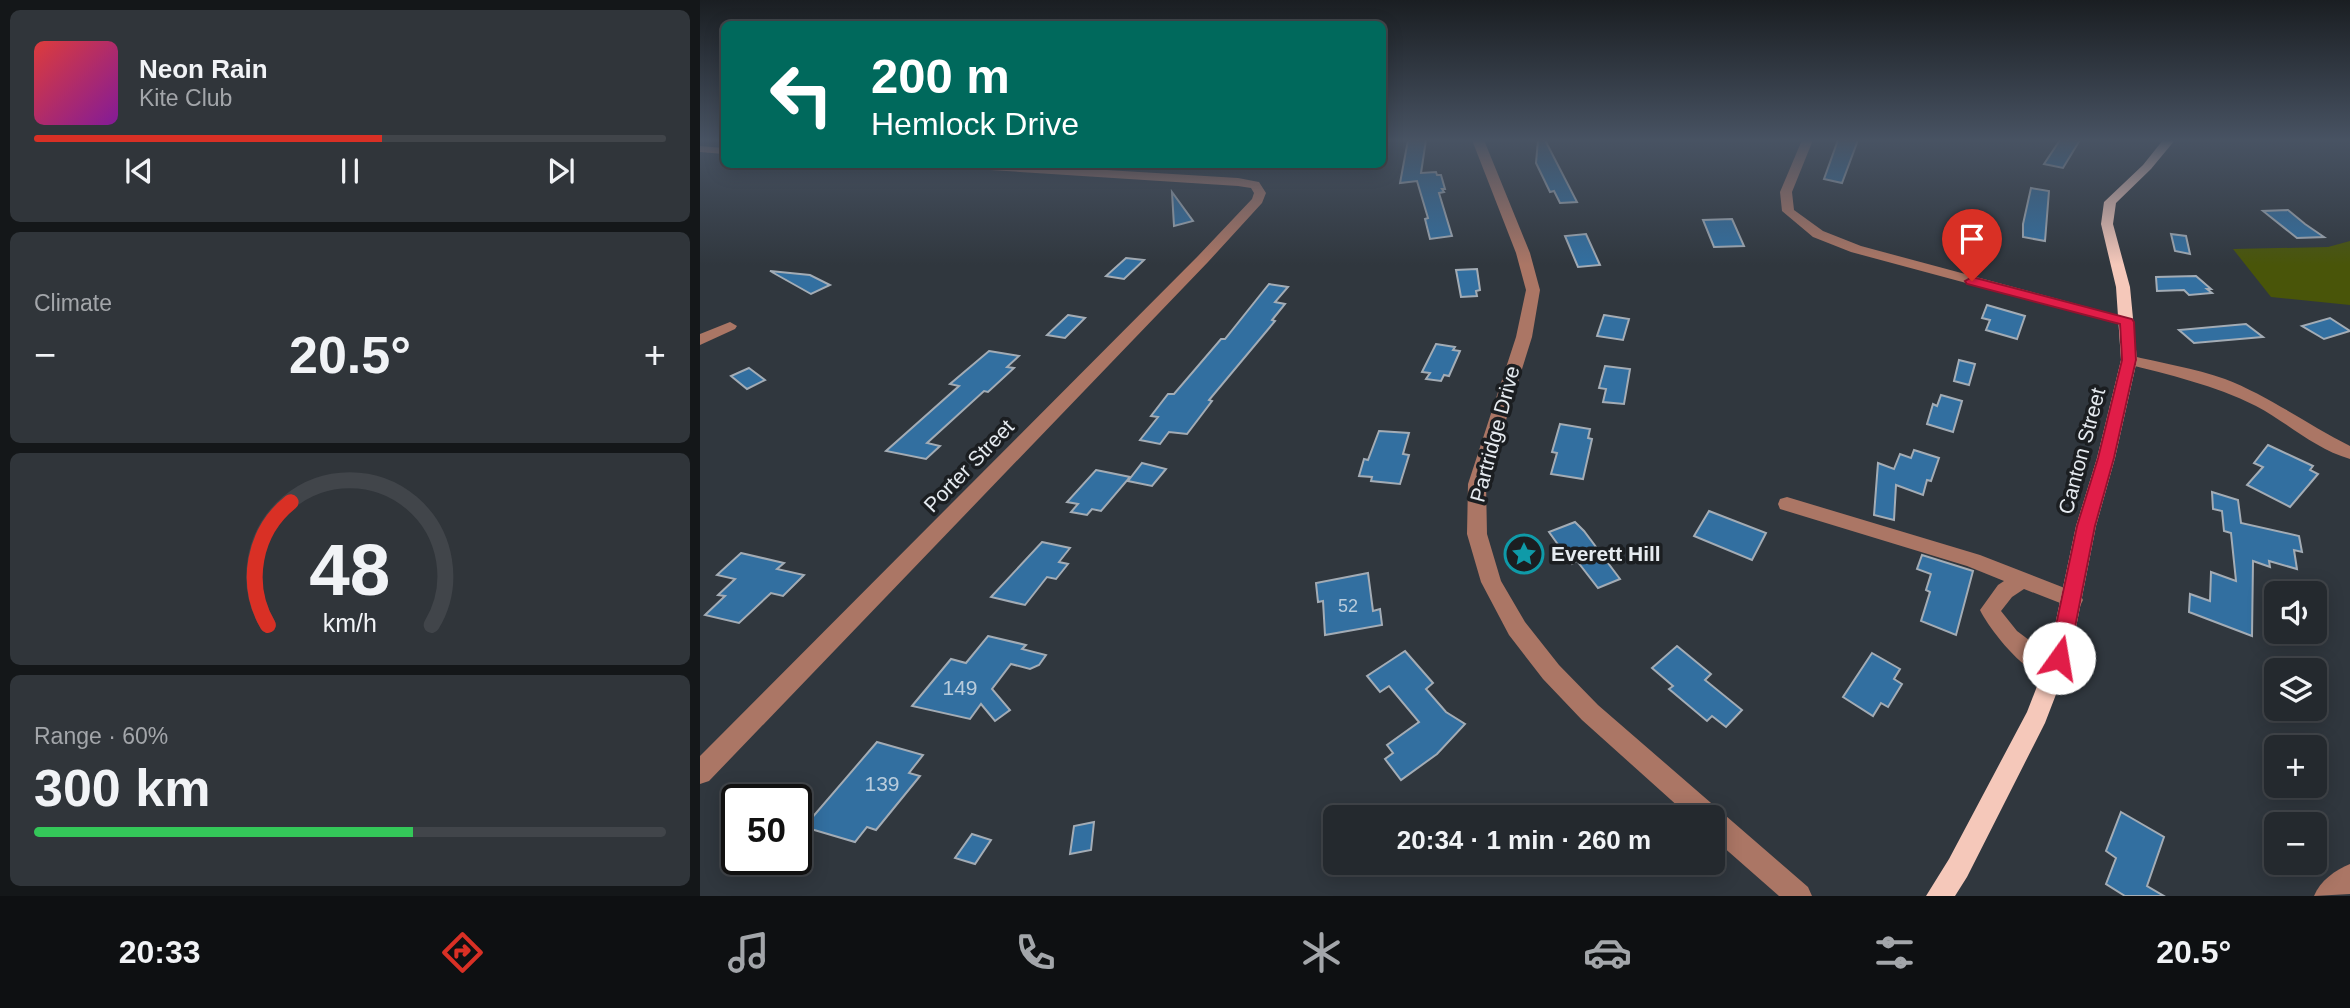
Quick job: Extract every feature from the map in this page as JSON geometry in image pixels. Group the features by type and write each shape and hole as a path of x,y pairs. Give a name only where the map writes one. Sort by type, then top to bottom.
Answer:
{"main road":[{"name":"Canton Street","path":"1939,896 1958,868 2037,716 2054,672 2073,600 2086,526 2106,458 2129,360 2123,287 2107,224 2110,202 2131,182"}],"street":[{"name":"Porter Street","path":"700,773 1258,200 1260,194 1255,185 1235,182"},
{"name":"Partridge Drive","path":"1495,182 1523,253 1533,290 1524,337 1477,484 1474,507 1485,568 1508,615 1526,643 1605,726 1695,805"},
{"path":"1790,182 1786,192 1788,211 1818,234 1856,249 2127,322"},
{"path":"700,340 730,327"},
{"path":"2129,360 2218,383 2265,404 2302,429 2350,453"},
{"path":"1787,504 1973,559 2073,600"},
{"path":"2022,580 2005,591 1990,610 1999,628 2020,648 2054,672"},
{"path":"1725,831 1799,896"},
{"path":"2327,896 2350,877"}],"green space":[{"path":"2350,241 2350,305 2271,297 2233,249 2328,247"}],"building":[{"path":"1417,182 1443,182 1444,192 1439,193 1452,236 1430,239 1425,219 1428,218"},
{"path":"1545,182 1567,182 1577,202 1560,203 1554,191 1550,192"},
{"path":"2031,188 2049,191 2045,241 2023,237"},
{"path":"1172,192 1193,221 1174,226"},
{"path":"2288,210 2324,237 2297,238 2263,211"},
{"path":"1732,219 1744,246 1714,247 1703,220"},
{"path":"1586,234 1600,265 1578,267 1565,236"},
{"path":"2171,234 2186,236 2190,254 2175,251"},
{"path":"1126,258 1144,260 1124,279 1106,276"},
{"path":"1477,269 1480,290 1476,291 1477,296 1461,297 1456,270"},
{"path":"770,271 810,275 830,285 811,294"},
{"path":"2196,276 2212,293 2189,295 2184,290 2157,291 2156,277"},
{"path":"1269,284 1288,287 1275,302 1285,304 1272,320 1275,321 1209,400 1212,401 1187,434 1169,432 1160,444 1140,440 1158,417 1151,416 1168,394 1174,394 1221,339 1225,339"},
{"path":"1987,305 2025,316 2017,339 1986,330 1990,320 1982,318"},
{"path":"1068,315 1085,318 1065,338 1047,335"},
{"path":"1604,315 1629,319 1623,340 1597,336"},
{"path":"2330,318 2350,331 2324,339 2302,326"},
{"path":"2246,324 2263,337 2194,343 2179,330"},
{"path":"1436,344 1455,347 1453,350 1460,351 1449,376 1444,375 1441,381 1426,379 1430,373 1422,372"},
{"path":"989,351 1019,356 1007,367 1014,368 988,392 984,391 927,443 940,446 926,459 886,451 959,386 950,384"},
{"path":"1959,360 1975,364 1969,385 1954,381"},
{"path":"1605,366 1630,369 1624,404 1603,402 1606,389 1599,388"},
{"path":"749,368 765,380 747,389 731,376"},
{"path":"1941,395 1962,401 1953,432 1927,424 1933,404 1937,406"},
{"path":"1560,424 1590,429 1588,438 1592,439 1583,479 1551,474 1557,453 1552,452"},
{"path":"1379,431 1409,433 1403,454 1409,455 1400,484 1371,481 1372,477 1359,476 1364,459 1368,460"},
{"path":"2268,445 2313,466 2310,470 2318,474 2290,507 2247,485 2263,467 2254,463"},
{"path":"1914,450 1939,458 1931,481 1927,480 1923,495 1896,485 1894,520 1874,515 1878,463 1894,469 1900,454 1911,458"},
{"path":"1142,463 1166,469 1152,486 1128,481"},
{"path":"1096,470 1130,477 1101,511 1092,509 1087,515 1071,512 1078,504 1067,502"},
{"path":"2212,492 2238,500 2241,523 2299,536 2302,552 2294,550 2297,569 2269,561 2270,567 2253,561 2252,636 2189,612 2190,594 2210,601 2211,572 2236,581 2231,533 2224,531 2222,511 2213,509"},
{"path":"1709,511 1766,533 1752,560 1694,536"},
{"path":"1575,522 1620,579 1598,588 1577,561 1572,564 1549,532"},
{"path":"1042,542 1070,548 1059,562 1068,564 1056,579 1047,577 1025,605 991,597"},
{"path":"741,553 784,563 777,569 804,575 783,596 771,593 739,623 705,615 725,596 718,595 735,579 717,575"},
{"path":"1922,555 1973,571 1956,635 1921,621 1930,592 1926,590 1931,574 1917,569"},
{"path":"1368,573 1373,611 1380,609 1382,625 1325,635 1323,601 1318,602 1316,583"},
{"path":"988,636 1026,645 1022,649 1046,655 1039,665 1030,669 1011,664 992,689 1010,710 995,721 981,704 970,719 912,706 951,659 966,663"},
{"path":"1677,646 1711,674 1705,680 1742,710 1726,727 1712,716 1707,721 1669,689 1673,686 1652,668"},
{"path":"1405,651 1433,683 1426,689 1446,712 1465,724 1437,754 1401,780 1385,759 1393,753 1387,745 1419,722 1389,686 1380,692 1367,676"},
{"path":"1872,653 1900,669 1894,679 1902,684 1888,707 1881,703 1873,716 1843,697"},
{"path":"877,742 923,755 909,773 920,776 876,830 867,827 855,842 812,829 812,818"},
{"path":"2121,812 2164,837 2147,886 2164,896 2125,896 2106,884 2116,858 2106,851"},
{"path":"1094,822 1091,850 1070,854 1074,826"},
{"path":"972,834 991,840 975,864 955,858"}],"place":[{"name":"Everett Hill","path":"1524,554"}],"route":[{"path":"1972,281 2127,322 2129,360 2106,458 2086,526 2059,658"}]}
